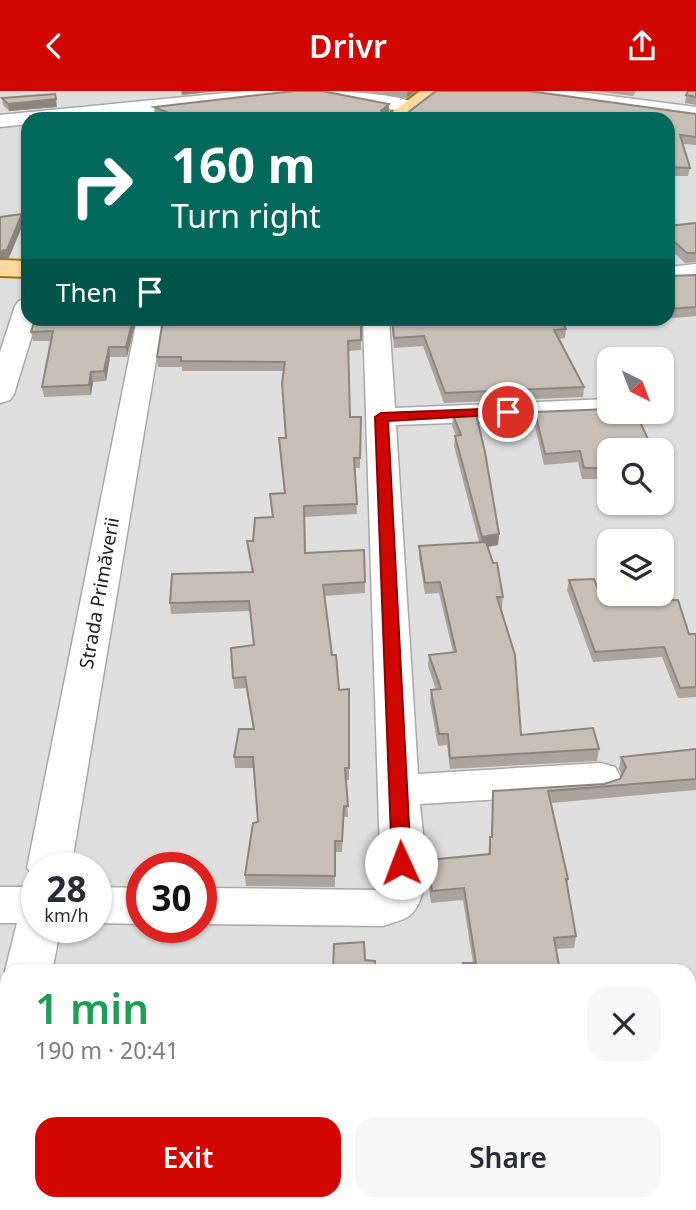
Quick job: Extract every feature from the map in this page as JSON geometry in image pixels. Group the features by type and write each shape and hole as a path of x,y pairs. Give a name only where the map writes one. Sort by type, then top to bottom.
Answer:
{"main road":[{"path":"404,112 433,91"},
{"path":"0,268 21,269"}],"street":[{"path":"102,112 292,91"},
{"path":"324,91 411,107"},
{"path":"530,91 696,113"},
{"path":"0,121 21,119"},
{"path":"675,273 696,271"},
{"path":"0,394 22,326"},
{"name":"Strada Primăverii","path":"52,852 149,326"},
{"path":"217,907 383,908 395,902 402,888 376,326"},
{"path":"381,417 597,408"},
{"path":"398,790 601,778"},
{"path":"0,905 21,905"},
{"path":"30,964 35,943"}],"shaded area":[{"path":"0,91 696,91 696,964 0,964"}],"building":[{"path":"294,91 322,91 389,104 382,112 166,112 154,107"},
{"path":"436,91 529,91 696,114 696,137 680,135 690,168 675,167 675,112 409,112"},
{"path":"688,91 696,91 696,97 686,95"},
{"path":"55,94 56,99 8,104 2,98"},
{"path":"21,214 7,250 0,251 0,217"},
{"path":"696,223 696,253 687,253 675,242 675,225"},
{"path":"696,275 696,307 675,308 675,276"},
{"path":"33,326 131,326 126,347 109,347 104,371 91,372 89,385 42,387 53,331 31,332"},
{"path":"162,326 361,326 361,340 348,341 350,417 361,417 360,458 354,458 357,504 304,506 305,553 364,550 365,582 323,585 332,655 336,655 339,690 349,689 349,768 345,768 348,806 344,806 342,841 335,841 335,876 245,875 253,823 258,822 253,757 234,757 239,729 254,729 245,677 233,678 231,648 254,645 249,601 170,603 172,574 253,572 247,541 253,541 255,518 273,517 270,494 285,493 279,438 286,438 282,383 285,362 181,361 181,357 157,357"},
{"path":"393,326 564,326 566,329 554,330 584,387 445,393 424,336 394,338"},
{"path":"597,409 597,424 641,424 647,438 597,438 597,468 584,468 580,451 545,454 535,412"},
{"path":"476,414 499,534 482,537 455,436 461,435 453,415"},
{"path":"486,542 493,563 497,563 503,597 497,597 515,655 521,735 593,728 599,749 450,758 448,734 439,734 431,690 441,689 429,655 456,652 440,582 425,583 419,546"},
{"path":"594,579 597,587 597,606 674,606 674,600 678,600 689,634 696,634 696,687 680,688 664,647 595,652 569,580"},
{"path":"696,749 696,779 548,791 568,879 576,936 554,938 559,964 463,964 476,963 464,888 432,891 428,860 490,854 493,791 604,784 620,779 626,767 621,757"},
{"path":"364,942 365,960 375,961 375,964 333,964 334,944"}],"route":[{"path":"401,863 381,417 508,412"}]}
